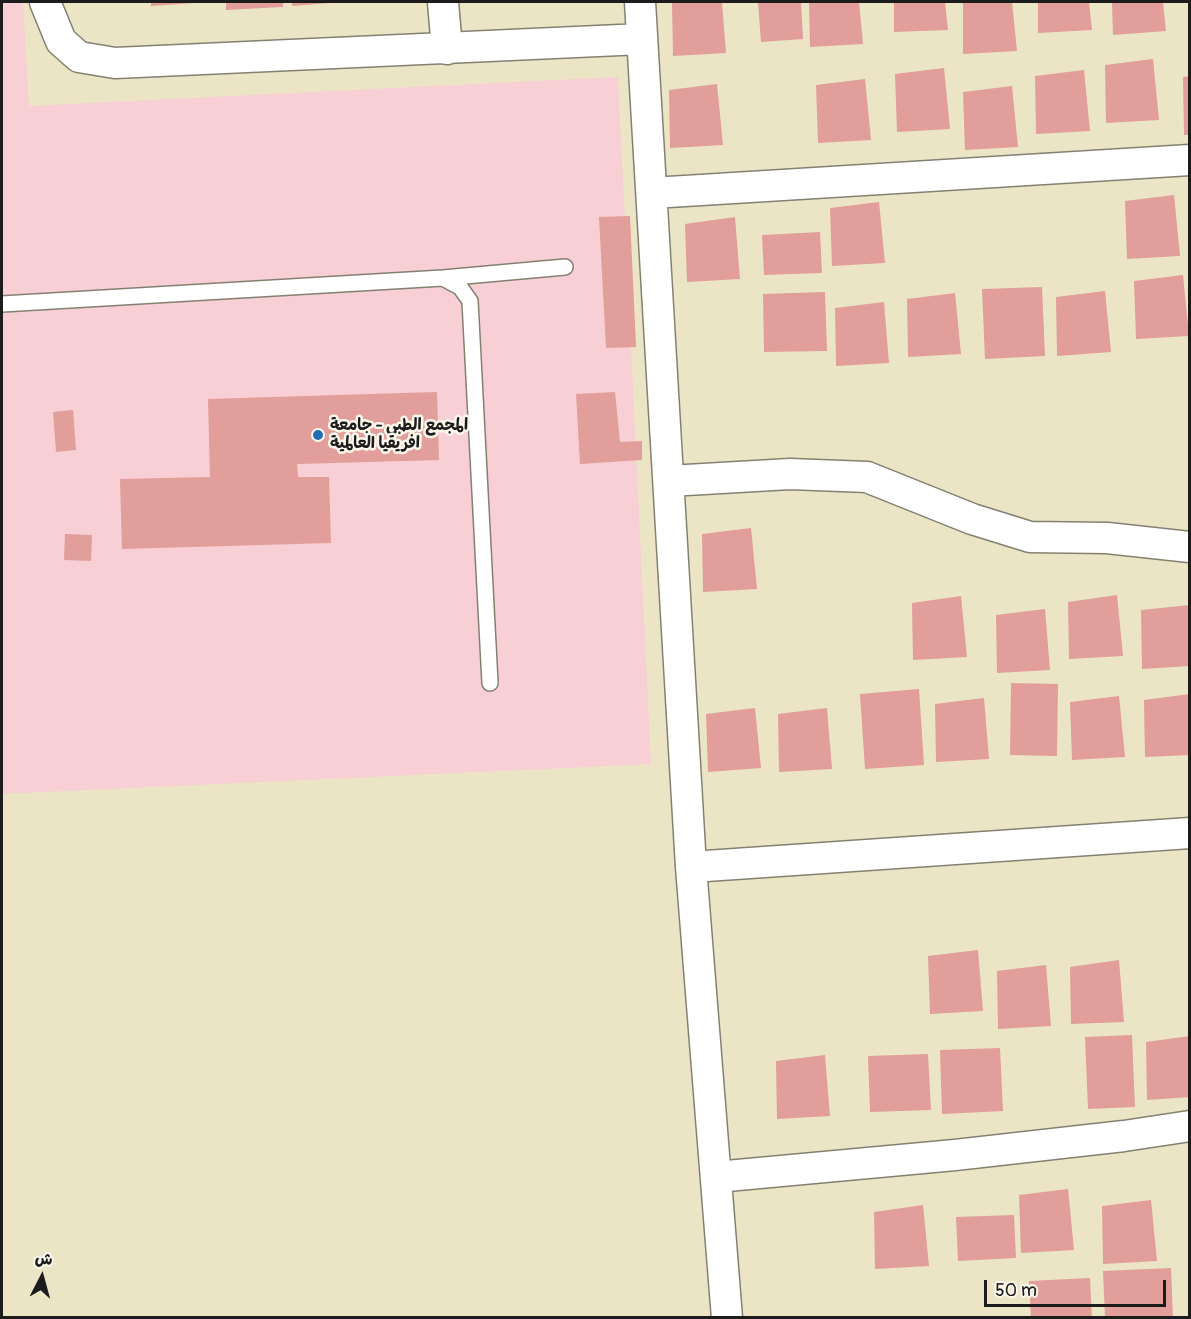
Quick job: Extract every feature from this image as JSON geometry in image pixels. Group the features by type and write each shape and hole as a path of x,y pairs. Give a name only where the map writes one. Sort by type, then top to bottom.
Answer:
{"street":[{"path":"45,2 61,41 79,57 116,63 642,39"},
{"path":"443,2 447,49"},
{"path":"640,2 691,867 727,1317"},
{"path":"652,193 1190,160"},
{"path":"669,481 790,474 867,477 972,519 1030,537 1107,538 1190,547"},
{"path":"691,867 1190,833"},
{"path":"716,1177 977,1153 1190,1126"}],"lane":[{"path":"2,303 443,278 566,267"},
{"path":"443,278 460,287 470,302 490,683"}],"shaded area":[{"name":"المجمع الطبي - جامعة افريقيا العالمية","path":"2,2 23,2 29,106 618,77 651,764 2,794"}],"building":[{"path":"151,2 194,2 194,3 151,6"},
{"path":"226,2 283,2 283,7 226,10"},
{"path":"292,2 330,2 330,3 292,6"},
{"path":"672,2 722,2 726,53 673,56"},
{"path":"758,2 801,2 803,39 761,42"},
{"path":"809,2 859,2 863,44 810,47"},
{"path":"894,2 945,2 948,30 894,32"},
{"path":"963,2 1012,2 1017,51 963,54"},
{"path":"1038,2 1089,2 1092,30 1038,33"},
{"path":"1112,2 1163,2 1166,31 1113,35"},
{"path":"1153,59 1159,120 1106,123 1105,65"},
{"path":"944,68 950,129 897,132 895,74"},
{"path":"1084,70 1090,131 1036,134 1035,76"},
{"path":"1190,76 1190,135 1184,135 1183,77"},
{"path":"865,79 871,140 818,143 816,85"},
{"path":"717,84 723,145 670,148 669,90"},
{"path":"1012,86 1018,147 965,150 963,92"},
{"path":"1174,195 1180,256 1127,259 1125,201"},
{"path":"879,202 885,263 832,266 830,208"},
{"path":"630,216 636,347 606,348 599,217"},
{"path":"735,217 740,279 687,282 685,224"},
{"path":"820,232 822,273 764,275 762,235"},
{"path":"1183,275 1189,336 1136,339 1134,281"},
{"path":"1042,287 1045,356 985,359 982,289"},
{"path":"1105,291 1111,352 1057,356 1056,297"},
{"path":"825,292 827,351 764,352 763,294"},
{"path":"955,293 961,354 908,357 907,299"},
{"path":"884,302 889,363 836,366 835,308"},
{"path":"437,392 439,460 297,464 298,477 329,477 331,543 122,549 120,479 210,477 208,399"},
{"path":"615,392 620,442 642,441 642,460 580,464 576,394"},
{"path":"73,410 76,450 56,452 53,412"},
{"path":"751,528 757,589 703,592 702,534"},
{"path":"65,534 92,535 91,561 64,560"},
{"path":"1117,595 1123,656 1069,659 1068,602"},
{"path":"961,596 967,657 913,660 912,603"},
{"path":"1190,605 1190,666 1142,669 1141,610"},
{"path":"1045,609 1050,670 997,673 996,615"},
{"path":"1011,683 1058,684 1057,756 1010,755"},
{"path":"919,689 924,765 865,769 860,694"},
{"path":"1190,694 1190,755 1145,757 1144,700"},
{"path":"1119,696 1125,757 1072,760 1070,702"},
{"path":"984,698 989,759 936,762 935,704"},
{"path":"755,708 761,768 708,772 706,714"},
{"path":"827,708 832,769 779,772 778,714"},
{"path":"978,950 983,1011 930,1014 928,956"},
{"path":"1119,960 1124,1022 1071,1024 1070,967"},
{"path":"1046,965 1051,1026 998,1029 997,971"},
{"path":"1132,1035 1135,1107 1088,1109 1085,1037"},
{"path":"1190,1036 1190,1097 1147,1100 1146,1042"},
{"path":"1000,1048 1003,1111 942,1114 940,1050"},
{"path":"928,1054 931,1110 870,1112 868,1056"},
{"path":"825,1055 830,1116 777,1119 776,1061"},
{"path":"1068,1189 1074,1250 1021,1253 1019,1195"},
{"path":"1151,1200 1157,1261 1103,1264 1102,1206"},
{"path":"923,1205 929,1266 875,1269 874,1212"},
{"path":"1014,1215 1016,1258 958,1261 956,1217"},
{"path":"1171,1268 1173,1318 1105,1318 1103,1271"},
{"path":"1090,1278 1092,1318 1031,1318 1029,1281"}],"place":[{"name":"المجمع الطبي - جامعة افريقيا العالمية","path":"318,435"}]}
